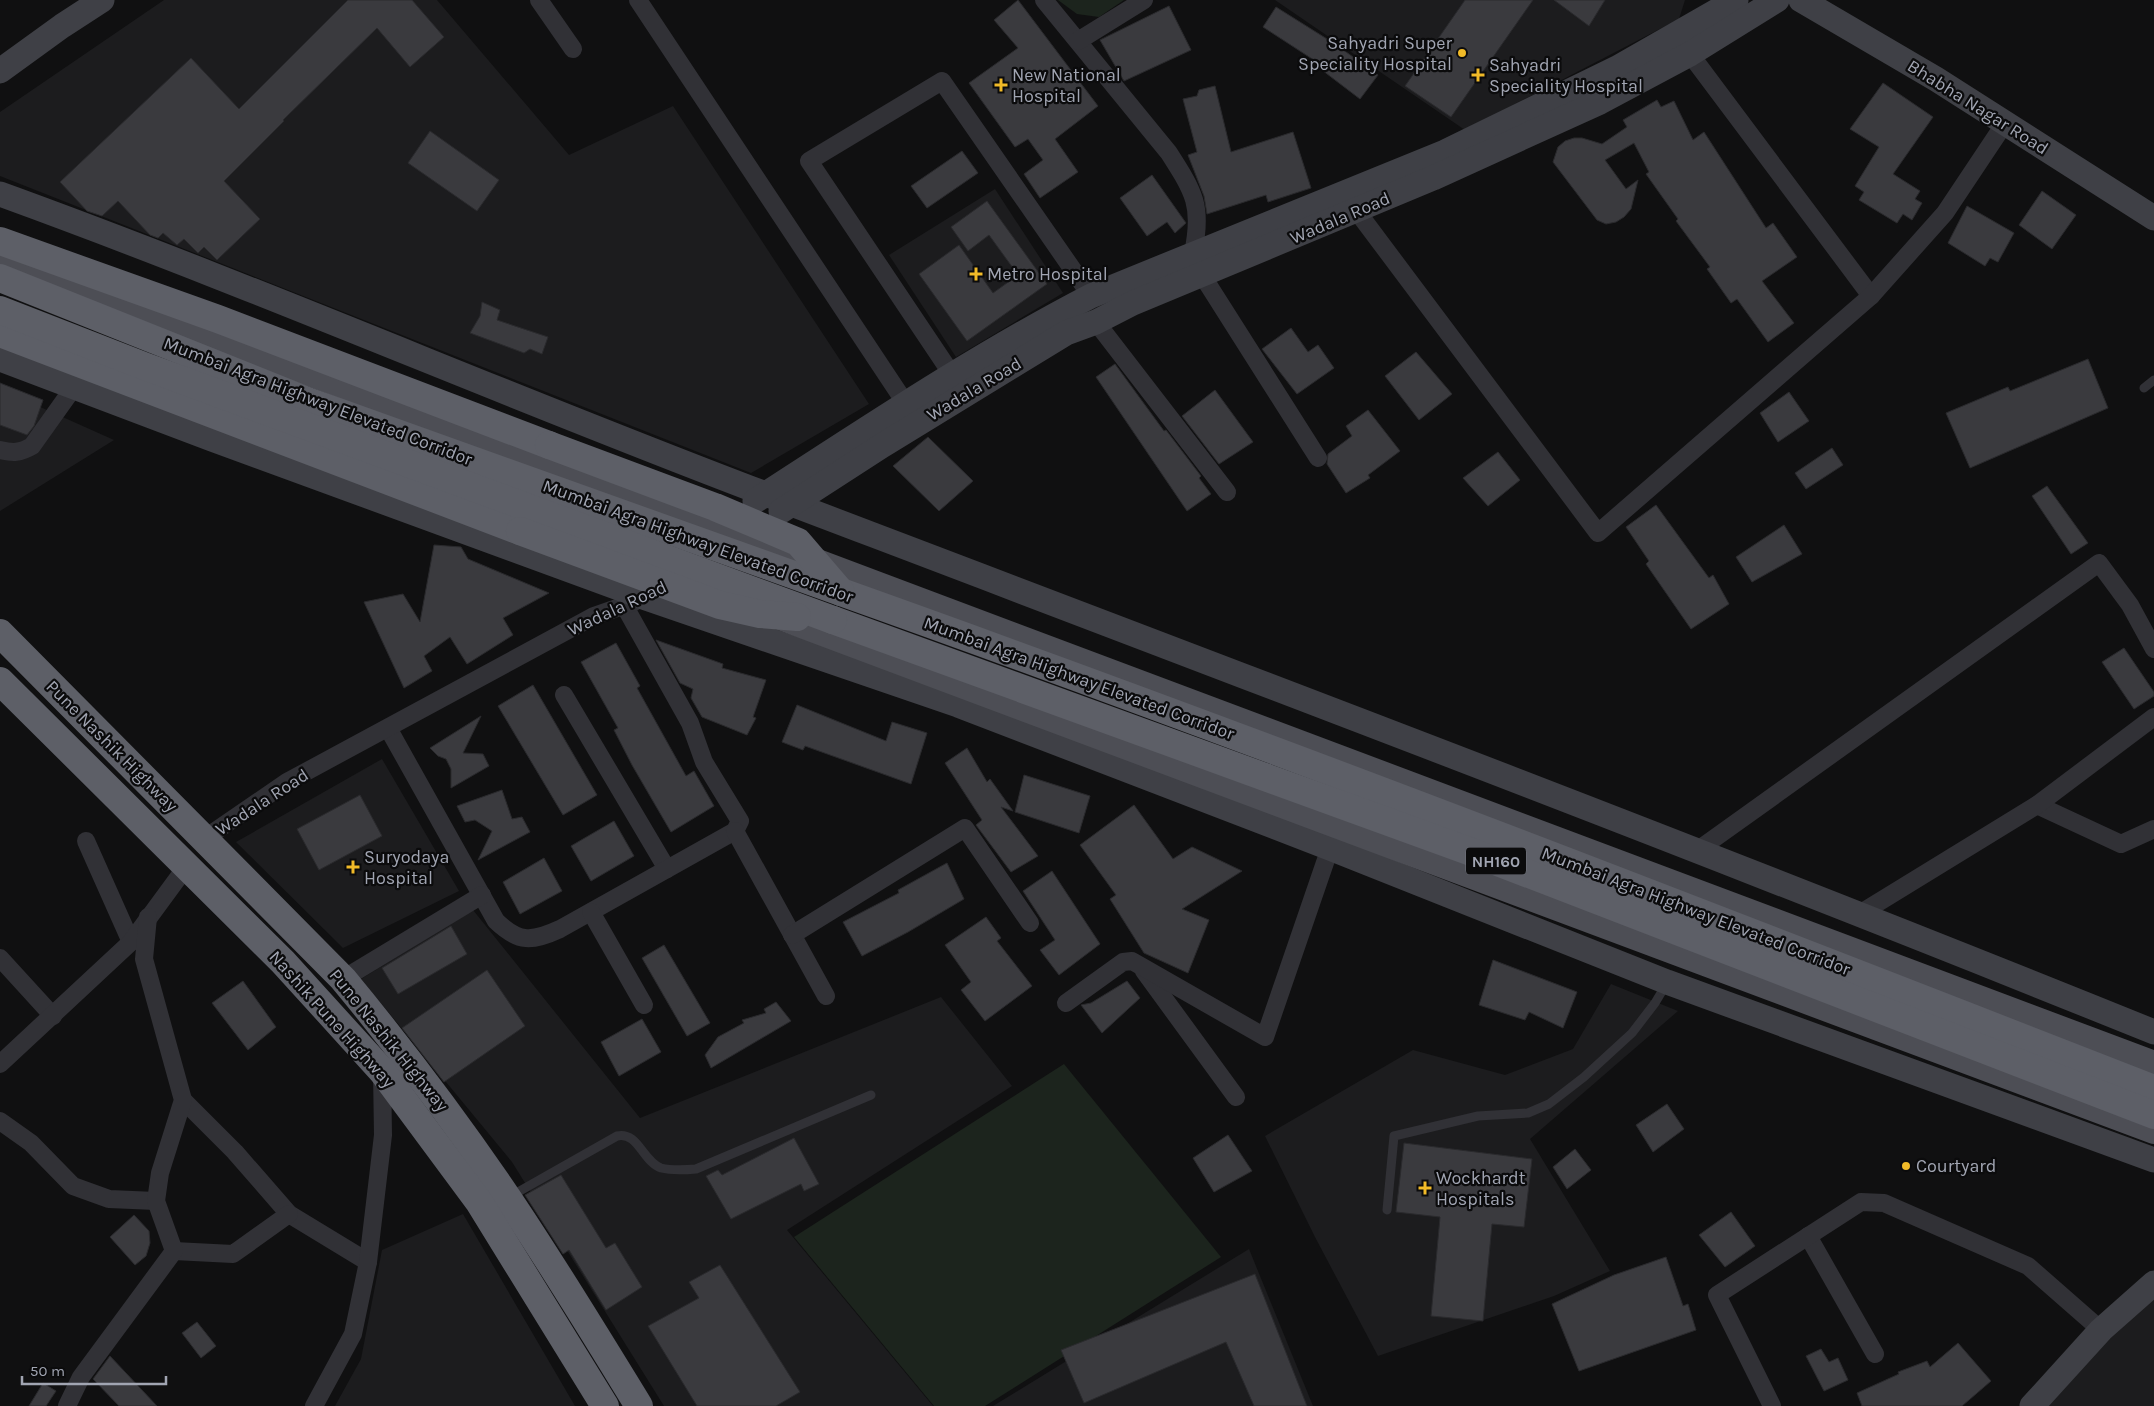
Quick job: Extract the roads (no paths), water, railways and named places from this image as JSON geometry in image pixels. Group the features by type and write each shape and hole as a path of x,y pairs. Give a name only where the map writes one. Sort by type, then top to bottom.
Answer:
{"highway":[{"path":"0,240 218,319 715,507 798,542 841,592"},
{"name":"Mumbai Agra Highway Elevated Corridor","path":"0,278 310,402 1096,683 1622,882 2154,1089"},
{"name":"Mumbai Agra Highway Elevated Corridor","path":"0,310 154,370 833,620 1477,854 2154,1115"},
{"path":"0,333 720,605 760,614 833,620"},
{"name":"Pune Nashik Highway","path":"0,633 343,979 417,1070 508,1198 639,1406"},
{"name":"Nashik Pune Highway","path":"0,681 283,962 382,1071 479,1202 605,1406"}],"main road":[{"path":"0,256 2154,1065"},
{"path":"0,322 2154,1130"}],"street":[{"path":"0,71 62,26 102,0"},
{"path":"539,0 573,49"},
{"path":"638,0 906,404"},
{"path":"1044,0 1169,153 1186,179 1196,204 1199,227 1197,264 1318,458"},
{"path":"1078,41 1144,0"},
{"name":"Wadala Road","path":"1351,202 1445,152 1617,68 1736,0"},
{"name":"Wadala Road","path":"668,574 717,526 906,404 1047,318 1091,296 1197,264 1600,102 1690,54 1777,0"},
{"name":"Bhabha Nagar Road","path":"1800,0 1936,79 2154,218"},
{"path":"1690,54 1871,296"},
{"path":"953,376 809,162 942,81 1091,296"},
{"path":"1351,202 1598,533 1871,296 1945,213 2006,123"},
{"path":"0,194 133,242 766,494 1698,850 2154,1032"},
{"name":"Wadala Road","path":"204,839 287,782 594,616 631,598 668,574 745,536 883,445 1066,333 1096,322 1197,264"},
{"path":"1096,322 1227,492"},
{"path":"0,359 631,598 958,705 1330,848 1667,982 2154,1160"},
{"path":"0,450 14,453 23,452 32,446 74,387"},
{"path":"1698,850 2099,563 2130,605 2154,649"},
{"path":"388,728 496,921 509,933 524,939 543,938 734,831 740,821 704,762 690,723 677,699 631,598"},
{"path":"564,695 667,869"},
{"path":"1861,914 2037,805 2154,717"},
{"path":"2037,805 2120,844 2154,829"},
{"path":"792,935 965,828 1030,923"},
{"path":"734,831 826,996"},
{"path":"86,842 131,942"},
{"path":"1066,1003 1123,962 1132,961 1265,1037 1330,848"},
{"path":"0,1064 131,942 186,867"},
{"path":"343,979 482,896"},
{"path":"591,912 644,1005"},
{"path":"148,917 144,959 183,1100 235,1152 289,1214 368,1262"},
{"path":"0,958 53,1016"},
{"path":"1140,966 1236,1097"},
{"path":"314,1406 354,1334 368,1262 383,1135 382,1071"},
{"path":"174,1251 156,1201 160,1174 183,1100"},
{"path":"0,1120 31,1143 73,1186 109,1199 156,1201"},
{"path":"1772,1406 1717,1295 1861,1202 1884,1203 2028,1266 2102,1330"},
{"path":"174,1251 233,1254 289,1214"},
{"path":"1808,1236 1875,1354"},
{"path":"68,1406 81,1377 174,1251"},
{"path":"2032,1406 2102,1330 2154,1283"}],"lane":[{"path":"2144,388 2154,380"},
{"path":"1388,1210 1394,1136 1478,1116 1528,1113 1549,1104 1584,1077 1632,1032 1652,1009 1667,982"},
{"path":"508,1198 617,1136 624,1134 630,1136 646,1158 660,1168 675,1170 696,1169 870,1095"}],"place":[{"name":"Sahyadri Super Speciality Hospital","path":"1462,53"},
{"name":"Sahyadri Speciality Hospital","path":"1478,75"},
{"name":"New National Hospital","path":"1001,85"},
{"name":"Metro Hospital","path":"976,274"},
{"name":"Suryodaya Hospital","path":"353,867"},
{"name":"Courtyard","path":"1906,1166"},
{"name":"Wockhardt Hospitals","path":"1425,1188"}]}
